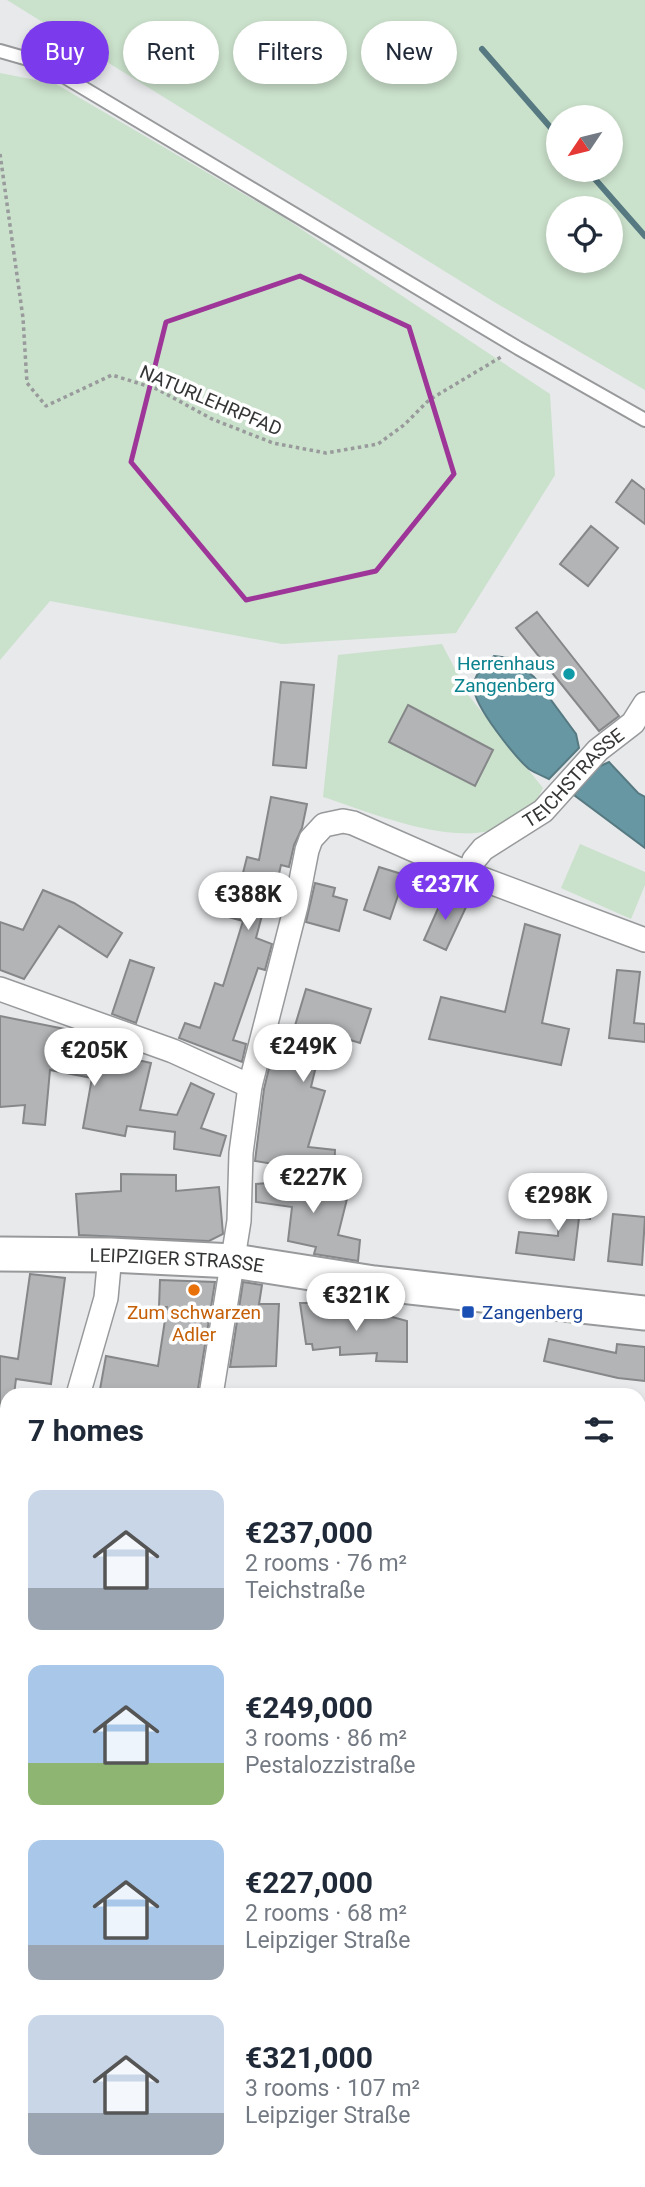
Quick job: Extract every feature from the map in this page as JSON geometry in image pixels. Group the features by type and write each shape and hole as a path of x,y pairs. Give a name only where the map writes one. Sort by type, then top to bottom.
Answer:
{"street":[{"name":"TEICHSTRASSE","path":"469,874 474,860 483,849 543,811 598,750 634,723 645,704"},
{"path":"212,1388 234,1261 239,1220 241,1153 250,1086 296,906 307,850 316,831 334,822 353,824 469,874 645,940"},
{"path":"0,989 173,1051 250,1086"},
{"name":"LEIPZIGER STRASSE","path":"0,1254 110,1255 234,1261 374,1283 645,1313"},
{"path":"80,1388 106,1298 110,1255"}],"lane":[{"path":"0,51 55,71 518,348 645,420"}],"path":[{"name":"NATURLEHRPFAD","path":"0,154 23,318 27,383 46,406 112,375 156,388 212,419 273,443 326,453 378,444 404,425 429,400 518,348"}],"highlighted area":[{"path":"300,276 409,327 454,474 376,571 246,600 131,462 166,322"}],"green space":[{"path":"7,0 645,0 645,390 496,303 143,84 219,84 219,21 123,21 123,72 109,63 109,21 41,21"},
{"path":"0,73 21,77 21,84 56,84 283,217 550,394 555,475 456,633 282,644 50,601 0,660"},
{"path":"442,644 469,696 543,788 525,813 501,828 473,833 442,832 379,816 323,797 338,655"},
{"path":"580,844 645,872 645,885 631,919 561,888"}],"water":[{"path":"494,656 511,658 534,677 576,734 579,748 549,779 529,769 514,754 496,731 476,696 475,678"},
{"path":"609,762 645,797 645,848 574,795 596,768"}],"building":[{"path":"632,480 645,490 645,524 616,502"},
{"path":"591,526 618,548 588,586 560,564"},
{"name":"Herrenhaus Zangenberg","path":"537,612 619,716 599,731 516,628"},
{"path":"281,682 314,685 306,768 273,765"},
{"path":"408,705 493,750 475,786 389,742"},
{"path":"271,797 307,804 289,867 281,865 276,887 270,885 256,938 272,944 265,970 258,968 233,1040 246,1044 242,1062 179,1038 185,1023 200,1028 215,983 223,986 243,921 225,916 233,887 239,889 247,857 259,860"},
{"path":"379,867 405,875 390,919 364,910"},
{"path":"315,883 335,888 333,896 347,900 339,931 306,922"},
{"path":"43,890 74,903 122,933 107,957 59,926 24,979 0,970 0,922 23,930"},
{"path":"444,895 467,905 446,950 424,940"},
{"path":"525,924 560,935 542,1023 569,1029 561,1065 429,1039 441,997 505,1012"},
{"path":"130,960 154,968 136,1023 112,1014"},
{"path":"617,970 640,972 634,1023 645,1024 645,1042 609,1038"},
{"path":"306,989 371,1009 360,1043 324,1032 311,1087 325,1091 308,1147 335,1150 334,1174 255,1161 264,1089 277,1035 291,1039"},
{"path":"0,1016 70,1030 64,1054 131,1067 133,1059 151,1063 140,1110 177,1115 191,1083 214,1094 201,1128 226,1136 220,1156 174,1149 175,1132 127,1126 125,1136 83,1128 92,1078 50,1070 45,1125 23,1123 25,1105 0,1107"},
{"path":"121,1174 176,1175 176,1191 219,1187 223,1234 209,1241 79,1235 76,1194 121,1191"},
{"path":"333,1178 332,1194 347,1199 338,1235 360,1240 358,1261 314,1254 316,1247 288,1241 292,1207 256,1202 256,1184"},
{"path":"560,1198 591,1200 590,1219 579,1218 574,1260 516,1253 519,1232 558,1236"},
{"path":"613,1214 645,1217 642,1265 608,1261"},
{"path":"30,1274 65,1278 51,1384 16,1379 15,1388 0,1388 0,1356 18,1359"},
{"path":"160,1280 215,1282 198,1388 100,1388 106,1356 158,1366 167,1307 159,1307"},
{"path":"243,1282 262,1285 259,1304 279,1304 276,1366 230,1367"},
{"path":"300,1303 317,1303 320,1315 374,1312 407,1321 407,1362 376,1361 377,1353 340,1355 340,1347 313,1350 312,1344 306,1344"},
{"path":"549,1339 616,1353 617,1344 645,1347 645,1381 618,1378 544,1361"}],"waterway":[{"path":"482,49 546,122"},
{"path":"598,182 645,236"}],"place":[{"name":"Herrenhaus Zangenberg","path":"569,674"},
{"name":"Zum schwarzen Adler","path":"194,1290"},
{"name":"Zangenberg","path":"468,1312"}]}
